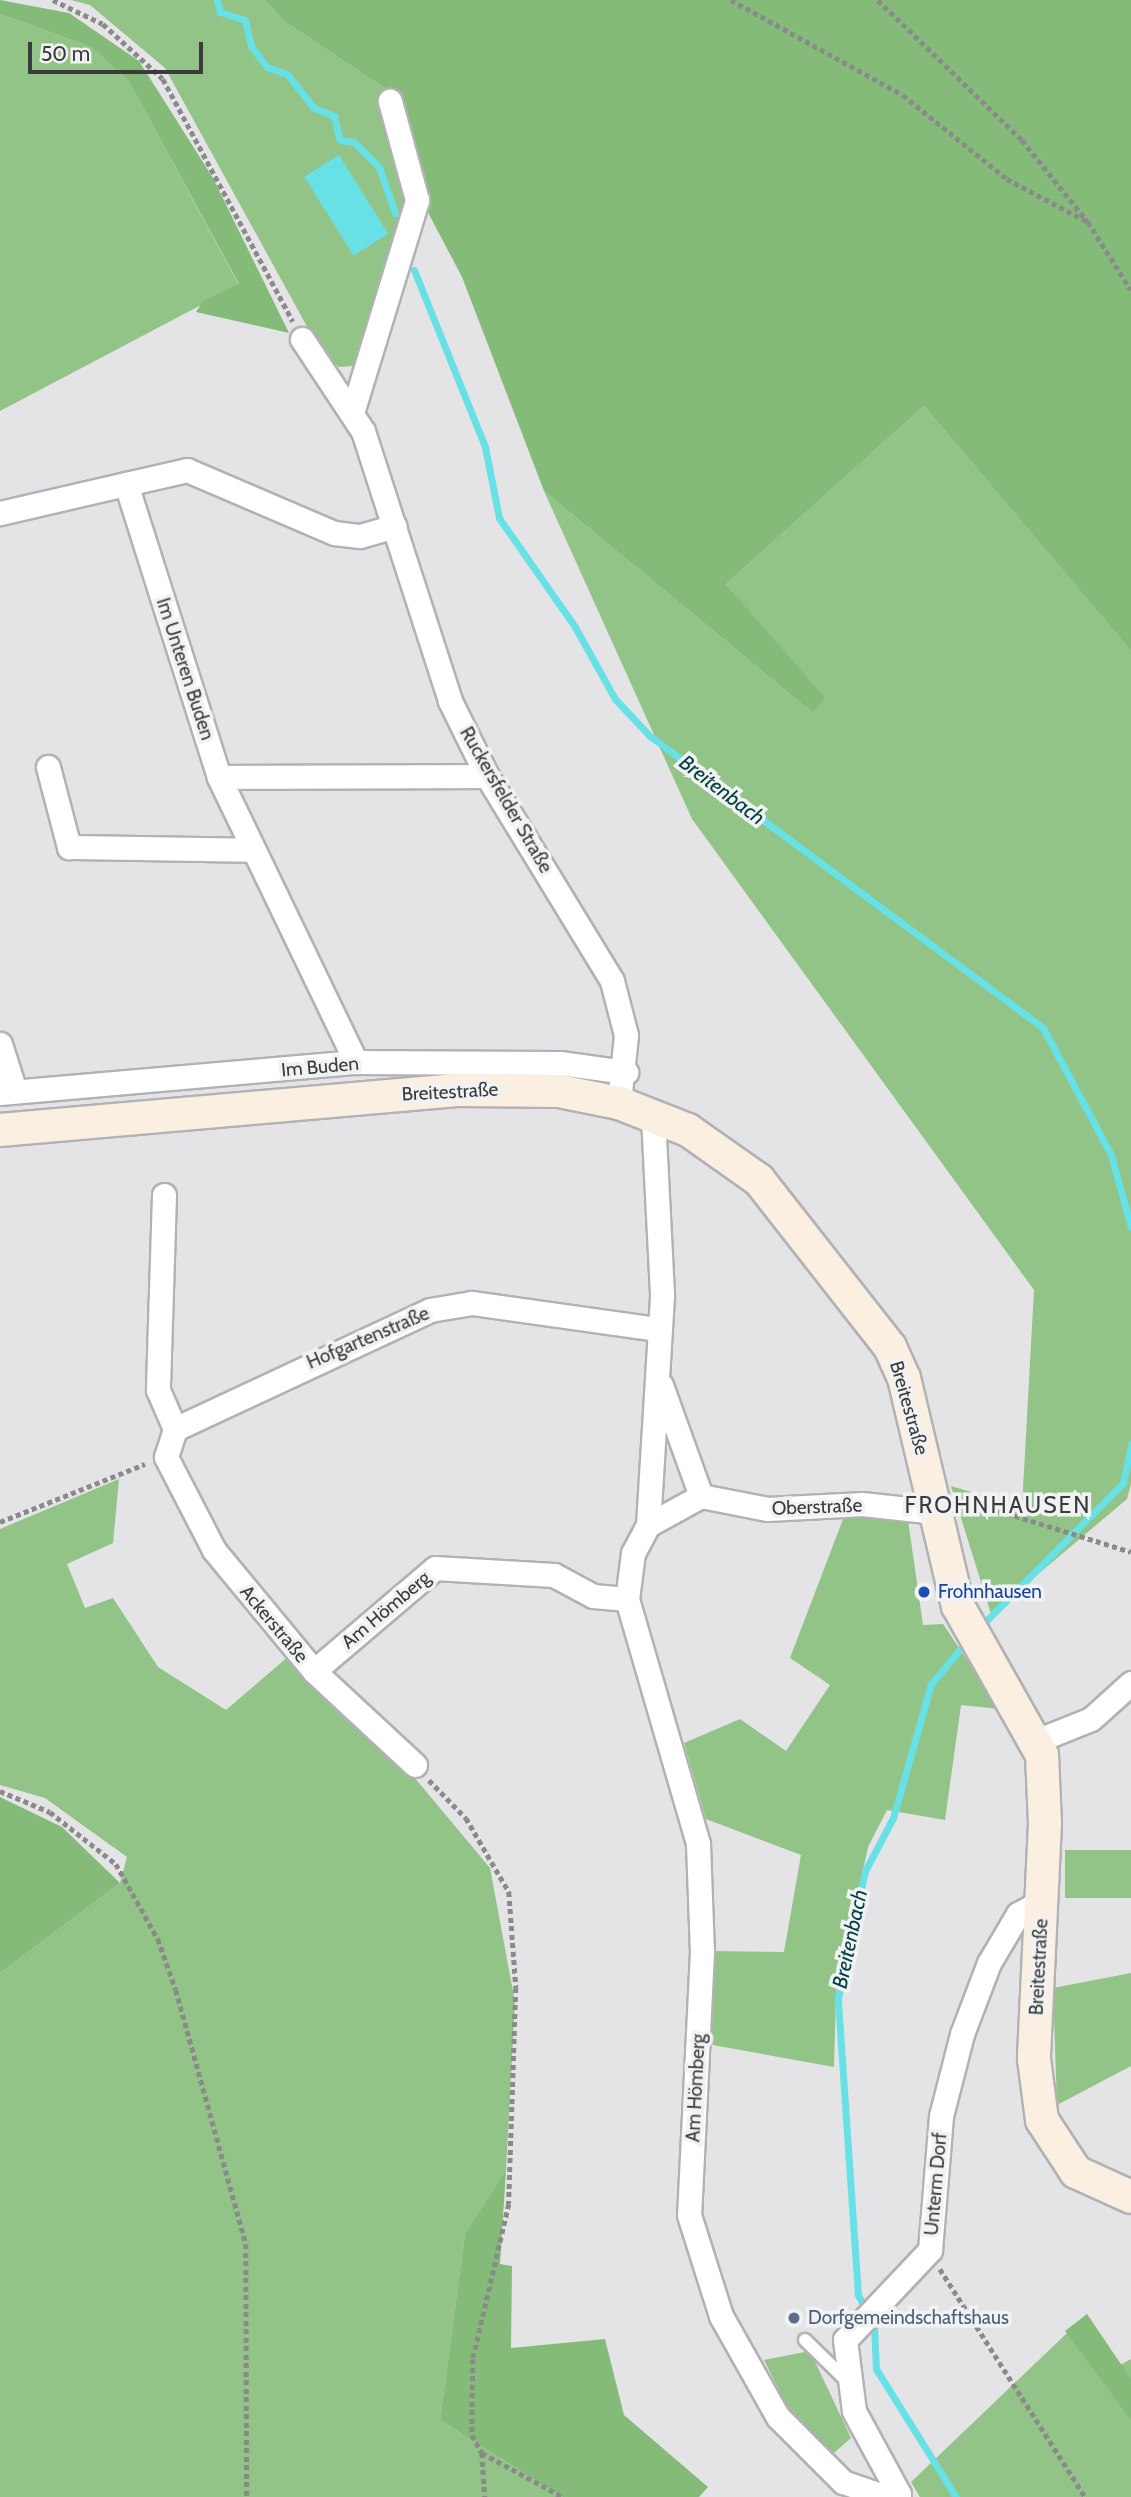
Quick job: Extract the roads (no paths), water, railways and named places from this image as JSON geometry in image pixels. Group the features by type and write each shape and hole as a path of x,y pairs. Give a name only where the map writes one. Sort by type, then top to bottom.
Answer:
{"street":[{"path":"352,413 418,200 390,101"},
{"name":"Ruckersfelder Straße","path":"302,339 352,413 395,526 450,701 487,776 612,982 622,1010 626,1072 619,1103"},
{"path":"0,513 187,470 334,533 360,536 395,526"},
{"name":"Im Unteren Buden","path":"126,484 219,777 356,1062"},
{"path":"48,767 69,847 253,850"},
{"path":"219,777 487,776"},
{"name":"Im Buden","path":"0,1044 7,1092 356,1062 559,1063 626,1072"},
{"name":"Breitestraße","path":"0,1130 454,1090 559,1091 619,1103 653,1115 727,1153 759,1181 869,1315 904,1378 935,1506 974,1636 1036,1741 1045,1768 1043,1900 1034,2059 1042,2120 1069,2166 1131,2197"},
{"path":"648,1525 657,1375 657,1329 662,1294 653,1115"},
{"path":"164,1195 158,1390 175,1429"},
{"name":"Hofgartenstraße","path":"175,1429 429,1310 472,1303 657,1329"},
{"path":"648,1525 701,1496 657,1375"},
{"name":"Ackerstraße","path":"175,1429 166,1457 214,1549 314,1671 415,1765"},
{"name":"Oberstraße","path":"701,1496 767,1509 862,1504 935,1506"},
{"name":"Am Hömberg","path":"648,1525 633,1553 627,1599 698,1844 702,1951 690,2215 721,2316 778,2417 843,2482 899,2494"},
{"name":"Am Hömberg","path":"314,1671 435,1568 554,1575 593,1596 627,1599"},
{"path":"1036,1741 1091,1718 1131,1683"},
{"name":"Unterm Dorf","path":"899,2494 854,2411 848,2382 845,2340 865,2313 930,2249 941,2116 962,2034 1012,1924 1043,1900"}],"lane":[{"path":"805,2340 848,2382"}],"water":[{"path":"339,155 388,234 354,256 304,177"}],"waterway":[{"name":"Breitenbach","path":"217,0 220,12 245,20 251,46 267,67 287,74 314,108 334,116 339,138"},
{"name":"Breitenbach","path":"340,140 354,142 379,167 395,213"},
{"name":"Breitenbach","path":"414,270 485,447 499,518 575,627 615,699 650,736 1043,1028 1111,1155 1131,1227"},
{"name":"Breitenbach","path":"980,1627 1123,1483 1131,1444"},
{"name":"Breitenbach","path":"956,2497 876,2369 874,2326 858,2295 838,1998 865,1871 893,1818 931,1684 967,1641"}],"place":[{"name":"Frohnhausen","path":"924,1592"},
{"name":"Dorfgemeindschaftshaus","path":"794,2318"}],"district":[{"name":"FROHNHAUSEN","path":"998,1505"}]}
